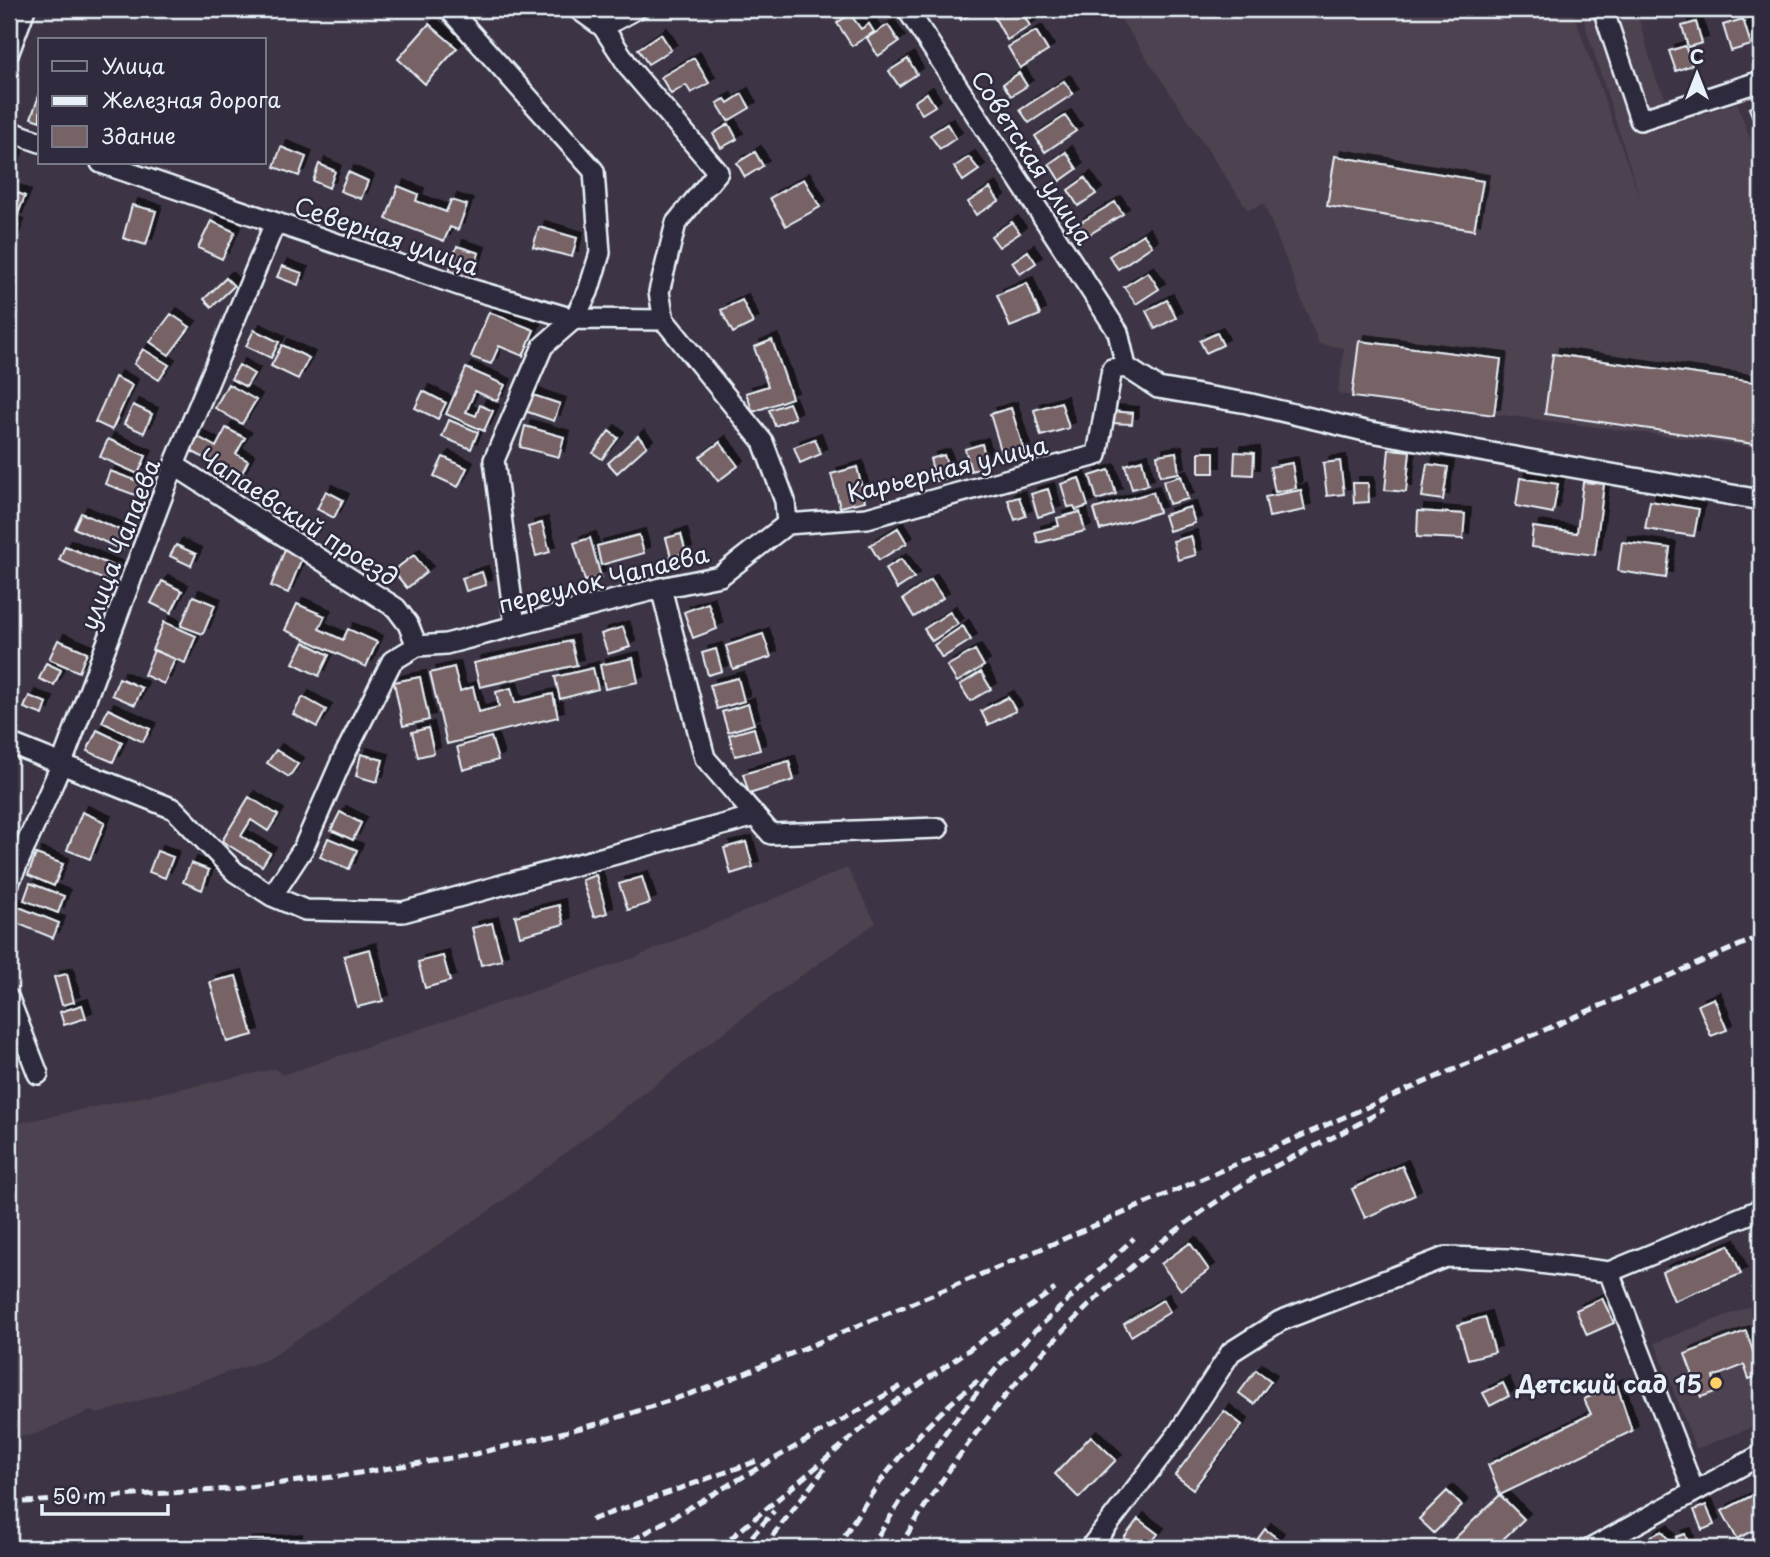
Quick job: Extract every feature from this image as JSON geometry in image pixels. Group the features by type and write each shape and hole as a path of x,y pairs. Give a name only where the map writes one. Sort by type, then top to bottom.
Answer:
{"street":[{"path":"9,52 25,9"},
{"path":"449,9 594,171 600,253 574,319 543,346 494,460 515,626"},
{"path":"578,9 603,27 631,70 718,172 676,223 659,292 664,320 763,442 785,501 787,524"},
{"path":"603,27 636,9"},
{"name":"Советская улица","path":"907,9 1118,332 1126,367"},
{"path":"1603,9 1640,120 1761,81"},
{"path":"9,131 38,141"},
{"name":"Северная улица","path":"104,164 467,288 574,319 664,320"},
{"name":"улица Чапаева","path":"9,883 62,763 174,465 275,223"},
{"path":"1126,367 1158,388 1247,403 1365,431 1761,500"},
{"name":"Карьерная улица","path":"787,524 867,518 1097,455 1112,369 1126,367"},
{"name":"Чапаевский проезд","path":"174,465 396,608 408,624 417,646"},
{"name":"переулок Чапаева","path":"417,646 446,644 661,588 720,576 787,524"},
{"path":"661,588 705,758 771,834 938,828"},
{"path":"272,896 303,849 341,762 392,661 417,646"},
{"path":"9,743 174,809 235,872 272,896 305,910 404,912 755,816"},
{"path":"9,999 38,1074"},
{"path":"1090,1548 1177,1435 1231,1352 1280,1321 1446,1257 1509,1259 1609,1272 1761,1209"},
{"path":"1609,1272 1694,1491"},
{"path":"1592,1548 1633,1528 1761,1455"}],"shaded area":[{"path":"1114,9 1572,9 1642,204 1580,9 1636,9 1656,79 1678,121 1737,103 1752,144 1761,145 1761,448 1338,394 1344,348 1319,344 1264,204 1248,210"},
{"path":"847,868 876,923 761,1004 493,1208 266,1360 98,1414 90,1411 33,1435 9,1437 9,1125 275,1069 282,1075 634,958"},
{"name":"Детский сад 15","path":"1761,1302 1761,1424 1696,1449 1655,1343"}],"building":[{"path":"954,9 978,9 961,20"},
{"path":"1003,9 1020,9 1030,26 1007,40 993,15"},
{"path":"850,14 861,29 869,24 874,32 852,46 837,23"},
{"path":"1743,19 1751,45 1731,51 1723,25"},
{"path":"1696,22 1702,43 1688,47 1682,26"},
{"path":"429,24 457,48 425,84 398,59"},
{"path":"888,25 899,42 878,56 867,38"},
{"path":"1036,31 1048,51 1020,68 1008,47"},
{"path":"661,34 671,50 648,64 638,49"},
{"path":"1685,46 1692,65 1676,71 1669,51"},
{"path":"694,58 709,83 691,93 686,85 671,94 661,77"},
{"path":"908,59 917,74 899,86 889,71"},
{"path":"1019,73 1027,86 1011,96 1003,84"},
{"path":"1064,81 1073,94 1029,123 1020,110"},
{"path":"927,93 935,106 922,114 914,102"},
{"path":"742,94 750,108 728,121 717,103 725,99 728,103"},
{"path":"38,99 38,120 31,118"},
{"path":"1761,104 1761,121 1755,123 1749,108"},
{"path":"1065,116 1076,131 1045,152 1035,136"},
{"path":"729,124 737,139 721,148 713,134"},
{"path":"947,124 956,138 940,149 930,135"},
{"path":"281,147 306,157 299,176 274,167"},
{"path":"9,152 17,154 12,172 9,171"},
{"path":"755,152 763,166 745,177 737,163"},
{"path":"1066,152 1077,169 1060,181 1049,164"},
{"path":"1335,156 1483,181 1474,230 1327,206"},
{"path":"969,157 979,170 963,181 954,167"},
{"path":"319,164 335,171 329,188 313,181"},
{"path":"348,172 368,181 361,199 340,191"},
{"path":"1085,178 1096,194 1078,206 1068,190"},
{"path":"804,179 820,207 786,226 770,198"},
{"path":"398,186 418,194 416,201 446,212 451,200 467,205 458,230 450,227 444,241 386,219"},
{"path":"990,188 999,201 976,215 968,202"},
{"path":"9,189 25,196 16,219 9,216"},
{"path":"1115,202 1123,214 1085,237 1078,224"},
{"path":"132,205 156,211 146,245 123,238"},
{"path":"211,221 235,232 222,259 198,248"},
{"path":"9,222 18,225 12,242 9,241"},
{"path":"1012,222 1020,233 999,247 991,236"},
{"path":"539,227 577,238 572,257 533,247"},
{"path":"1143,234 1152,246 1118,269 1109,256"},
{"path":"457,246 479,253 470,281 448,274"},
{"path":"1028,251 1036,263 1020,274 1012,262"},
{"path":"282,266 302,273 298,285 277,277"},
{"path":"1148,272 1159,289 1136,304 1124,287"},
{"path":"226,278 234,286 212,307 204,299"},
{"path":"1027,283 1040,315 1010,327 997,295"},
{"path":"742,300 753,323 733,333 721,310"},
{"path":"1167,300 1176,318 1155,329 1146,311"},
{"path":"489,312 534,330 523,356 499,346 491,364 471,357"},
{"path":"171,314 190,327 169,355 150,342"},
{"path":"254,330 279,342 271,358 246,346"},
{"path":"1217,333 1223,345 1206,353 1200,341"},
{"path":"772,340 792,398 753,412 746,393 768,386 754,347"},
{"path":"1359,341 1501,359 1494,415 1352,397"},
{"path":"282,345 309,358 298,379 271,366"},
{"path":"143,349 169,365 159,380 134,364"},
{"path":"1553,354 1761,383 1761,445 1545,414"},
{"path":"239,365 254,374 246,387 231,379"},
{"path":"466,368 505,385 497,401 475,391 466,412 476,416 480,405 493,411 484,431 446,414"},
{"path":"115,377 132,385 112,430 95,422"},
{"path":"228,384 256,400 242,424 215,408"},
{"path":"423,391 446,403 438,419 415,408"},
{"path":"530,394 560,404 554,421 525,411"},
{"path":"1061,402 1069,428 1041,436 1034,410"},
{"path":"789,403 795,418 775,426 769,410"},
{"path":"133,405 152,414 144,433 124,424"},
{"path":"1011,408 1025,454 1004,460 990,414"},
{"path":"1111,411 1133,413 1132,424 1110,423"},
{"path":"449,420 478,432 471,449 442,437"},
{"path":"525,426 564,437 559,457 520,447"},
{"path":"226,428 245,438 236,454 248,461 240,477 191,451 198,437 216,447"},
{"path":"609,431 618,438 602,459 593,453"},
{"path":"638,436 647,446 617,473 608,463"},
{"path":"108,439 146,456 138,474 100,457"},
{"path":"815,439 821,454 800,463 794,447"},
{"path":"720,442 738,466 718,481 700,457"},
{"path":"982,444 988,466 971,471 965,449"},
{"path":"1389,449 1410,451 1406,492 1385,490"},
{"path":"1176,452 1179,473 1160,476 1157,455"},
{"path":"1199,452 1214,452 1214,473 1199,473"},
{"path":"1235,452 1254,453 1253,475 1234,474"},
{"path":"944,455 951,477 936,481 930,459"},
{"path":"443,457 467,468 458,487 434,476"},
{"path":"1142,460 1148,485 1132,489 1125,465"},
{"path":"1340,461 1344,494 1327,496 1323,463"},
{"path":"1292,463 1296,488 1275,492 1270,467"},
{"path":"1427,464 1448,467 1443,500 1422,497"},
{"path":"857,467 865,501 840,507 831,474"},
{"path":"1109,470 1116,494 1097,500 1090,476"},
{"path":"110,471 143,483 138,496 105,484"},
{"path":"1181,476 1188,499 1169,504 1163,481"},
{"path":"1079,478 1088,506 1076,510 1074,506 1068,507 1061,484"},
{"path":"1520,478 1558,484 1553,513 1516,506"},
{"path":"1583,482 1604,484 1595,555 1531,547 1533,527 1577,533"},
{"path":"1353,483 1368,483 1369,502 1354,503"},
{"path":"1048,489 1055,512 1038,517 1031,494"},
{"path":"1301,490 1305,510 1269,517 1265,497"},
{"path":"326,491 343,500 334,518 317,509"},
{"path":"1153,492 1159,512 1100,530 1094,509"},
{"path":"1019,497 1026,516 1015,520 1008,500"},
{"path":"1650,501 1699,509 1694,536 1645,529"},
{"path":"1190,507 1195,523 1169,531 1164,515"},
{"path":"1418,511 1465,514 1463,539 1417,537"},
{"path":"1080,512 1085,531 1038,543 1035,532 1059,526 1057,518"},
{"path":"81,513 129,534 122,550 74,528"},
{"path":"542,523 550,552 536,556 528,527"},
{"path":"898,528 907,543 879,560 870,545"},
{"path":"681,534 686,553 671,557 666,538"},
{"path":"639,535 644,553 601,565 597,546"},
{"path":"1191,536 1196,555 1178,560 1173,541"},
{"path":"590,538 601,577 585,581 574,543"},
{"path":"1622,542 1670,548 1666,578 1618,571"},
{"path":"176,545 196,554 191,566 170,556"},
{"path":"65,546 118,568 111,583 59,560"},
{"path":"285,549 303,555 288,593 271,586"},
{"path":"414,555 427,572 407,588 393,571"},
{"path":"901,559 914,578 897,589 885,569"},
{"path":"482,572 486,585 466,591 462,578"},
{"path":"931,580 943,598 914,617 903,599"},
{"path":"162,581 182,591 171,613 151,603"},
{"path":"193,596 215,605 203,634 181,626"},
{"path":"708,603 717,629 693,638 684,612"},
{"path":"297,604 325,616 319,629 343,640 348,629 377,642 366,667 285,630"},
{"path":"950,612 958,624 932,641 924,629"},
{"path":"164,622 196,636 185,663 152,650"},
{"path":"963,626 971,640 942,658 934,645"},
{"path":"623,627 630,647 608,654 601,634"},
{"path":"763,634 771,657 733,669 726,646"},
{"path":"58,640 87,652 79,672 49,659"},
{"path":"571,641 577,665 480,687 474,663"},
{"path":"304,642 329,655 319,676 293,663"},
{"path":"716,649 722,671 708,675 702,653"},
{"path":"154,650 175,659 164,684 144,675"},
{"path":"975,650 984,666 957,682 947,666"},
{"path":"633,658 638,682 605,689 600,665"},
{"path":"46,663 61,670 54,685 39,679"},
{"path":"454,667 460,691 473,687 479,712 499,707 496,692 511,688 515,703 553,694 558,717 447,744 430,673"},
{"path":"593,668 598,689 560,699 555,677"},
{"path":"981,672 991,689 970,701 960,685"},
{"path":"420,677 429,720 403,726 394,682"},
{"path":"119,678 142,688 135,705 112,695"},
{"path":"738,678 744,701 717,709 710,685"},
{"path":"29,696 47,703 43,715 24,708"},
{"path":"303,697 326,710 317,727 293,714"},
{"path":"1008,697 1016,711 988,725 981,711"},
{"path":"748,704 754,724 728,732 722,712"},
{"path":"108,709 150,729 143,742 102,722"},
{"path":"428,728 434,753 418,757 412,732"},
{"path":"754,728 760,750 735,756 729,735"},
{"path":"97,730 122,742 113,762 87,751"},
{"path":"491,737 498,760 463,770 457,747"},
{"path":"276,750 298,764 289,777 267,763"},
{"path":"361,754 383,760 377,782 356,776"},
{"path":"789,761 794,780 749,794 743,774"},
{"path":"249,797 278,815 268,831 251,820 241,836 270,853 262,866 222,841"},
{"path":"82,812 105,822 90,859 67,850"},
{"path":"340,812 361,823 353,840 331,830"},
{"path":"328,838 357,850 349,869 320,857"},
{"path":"746,842 753,867 731,874 724,848"},
{"path":"157,851 173,857 165,878 149,872"},
{"path":"36,854 63,864 54,886 28,875"},
{"path":"191,863 209,870 202,890 183,882"},
{"path":"596,875 607,913 594,917 582,880"},
{"path":"642,877 650,903 628,910 619,884"},
{"path":"30,883 64,896 58,913 24,900"},
{"path":"14,905 59,923 53,938 9,920"},
{"path":"559,905 564,924 520,936 515,916"},
{"path":"492,923 502,960 481,965 472,928"},
{"path":"370,949 383,1001 357,1007 344,956"},
{"path":"443,956 450,981 425,988 418,962"},
{"path":"67,974 74,1002 62,1005 54,977"},
{"path":"236,976 253,1035 227,1042 210,982"},
{"path":"1714,998 1727,1030 1711,1036 1698,1005"},
{"path":"82,1005 86,1018 64,1025 60,1012"},
{"path":"1402,1166 1415,1195 1365,1218 1352,1189"},
{"path":"1190,1243 1209,1270 1181,1290 1161,1264"},
{"path":"1729,1245 1741,1274 1674,1301 1662,1272"},
{"path":"1602,1298 1614,1323 1587,1335 1576,1310"},
{"path":"1163,1300 1170,1312 1131,1336 1124,1324"},
{"path":"1485,1317 1495,1352 1468,1359 1458,1325"},
{"path":"1746,1331 1761,1375 1749,1379 1744,1365 1713,1377 1718,1391 1701,1397 1685,1354"},
{"path":"1256,1370 1271,1381 1254,1404 1239,1393"},
{"path":"1503,1383 1509,1396 1490,1406 1483,1393"},
{"path":"1617,1385 1632,1431 1500,1495 1488,1465 1591,1414 1584,1399"},
{"path":"1224,1411 1242,1425 1193,1489 1175,1475"},
{"path":"1091,1436 1116,1460 1079,1498 1055,1474"},
{"path":"1447,1491 1462,1506 1434,1533 1419,1519"},
{"path":"1761,1491 1761,1527 1737,1539 1722,1511"},
{"path":"1500,1495 1524,1519 1494,1548 1445,1548"},
{"path":"1706,1505 1714,1525 1702,1530 1694,1510"},
{"path":"1138,1519 1158,1534 1147,1548 1138,1548 1124,1538"},
{"path":"1265,1529 1278,1539 1271,1548 1251,1548"},
{"path":"1662,1531 1674,1548 1639,1548 1651,1536"},
{"path":"1685,1534 1689,1546 1679,1548 1676,1537"},
{"path":"296,1540 297,1548 246,1548 245,1544"}],"railway":[{"path":"9,1503 232,1489 341,1476 475,1454 601,1423 714,1386 1013,1261 1761,936"},
{"path":"899,1548 932,1495 1005,1396 1089,1306 1135,1264 1234,1190 1384,1109"},
{"path":"870,1548 947,1430 1000,1364 1134,1238"},
{"path":"719,1548 892,1404 1055,1289"},
{"path":"837,1548 900,1456 938,1416 980,1379"},
{"path":"619,1548 903,1385"},
{"path":"591,1520 760,1460"},
{"path":"763,1548 826,1467"},
{"path":"742,1548 774,1511"}],"place":[{"name":"Детский сад 15","path":"1716,1383"}]}
